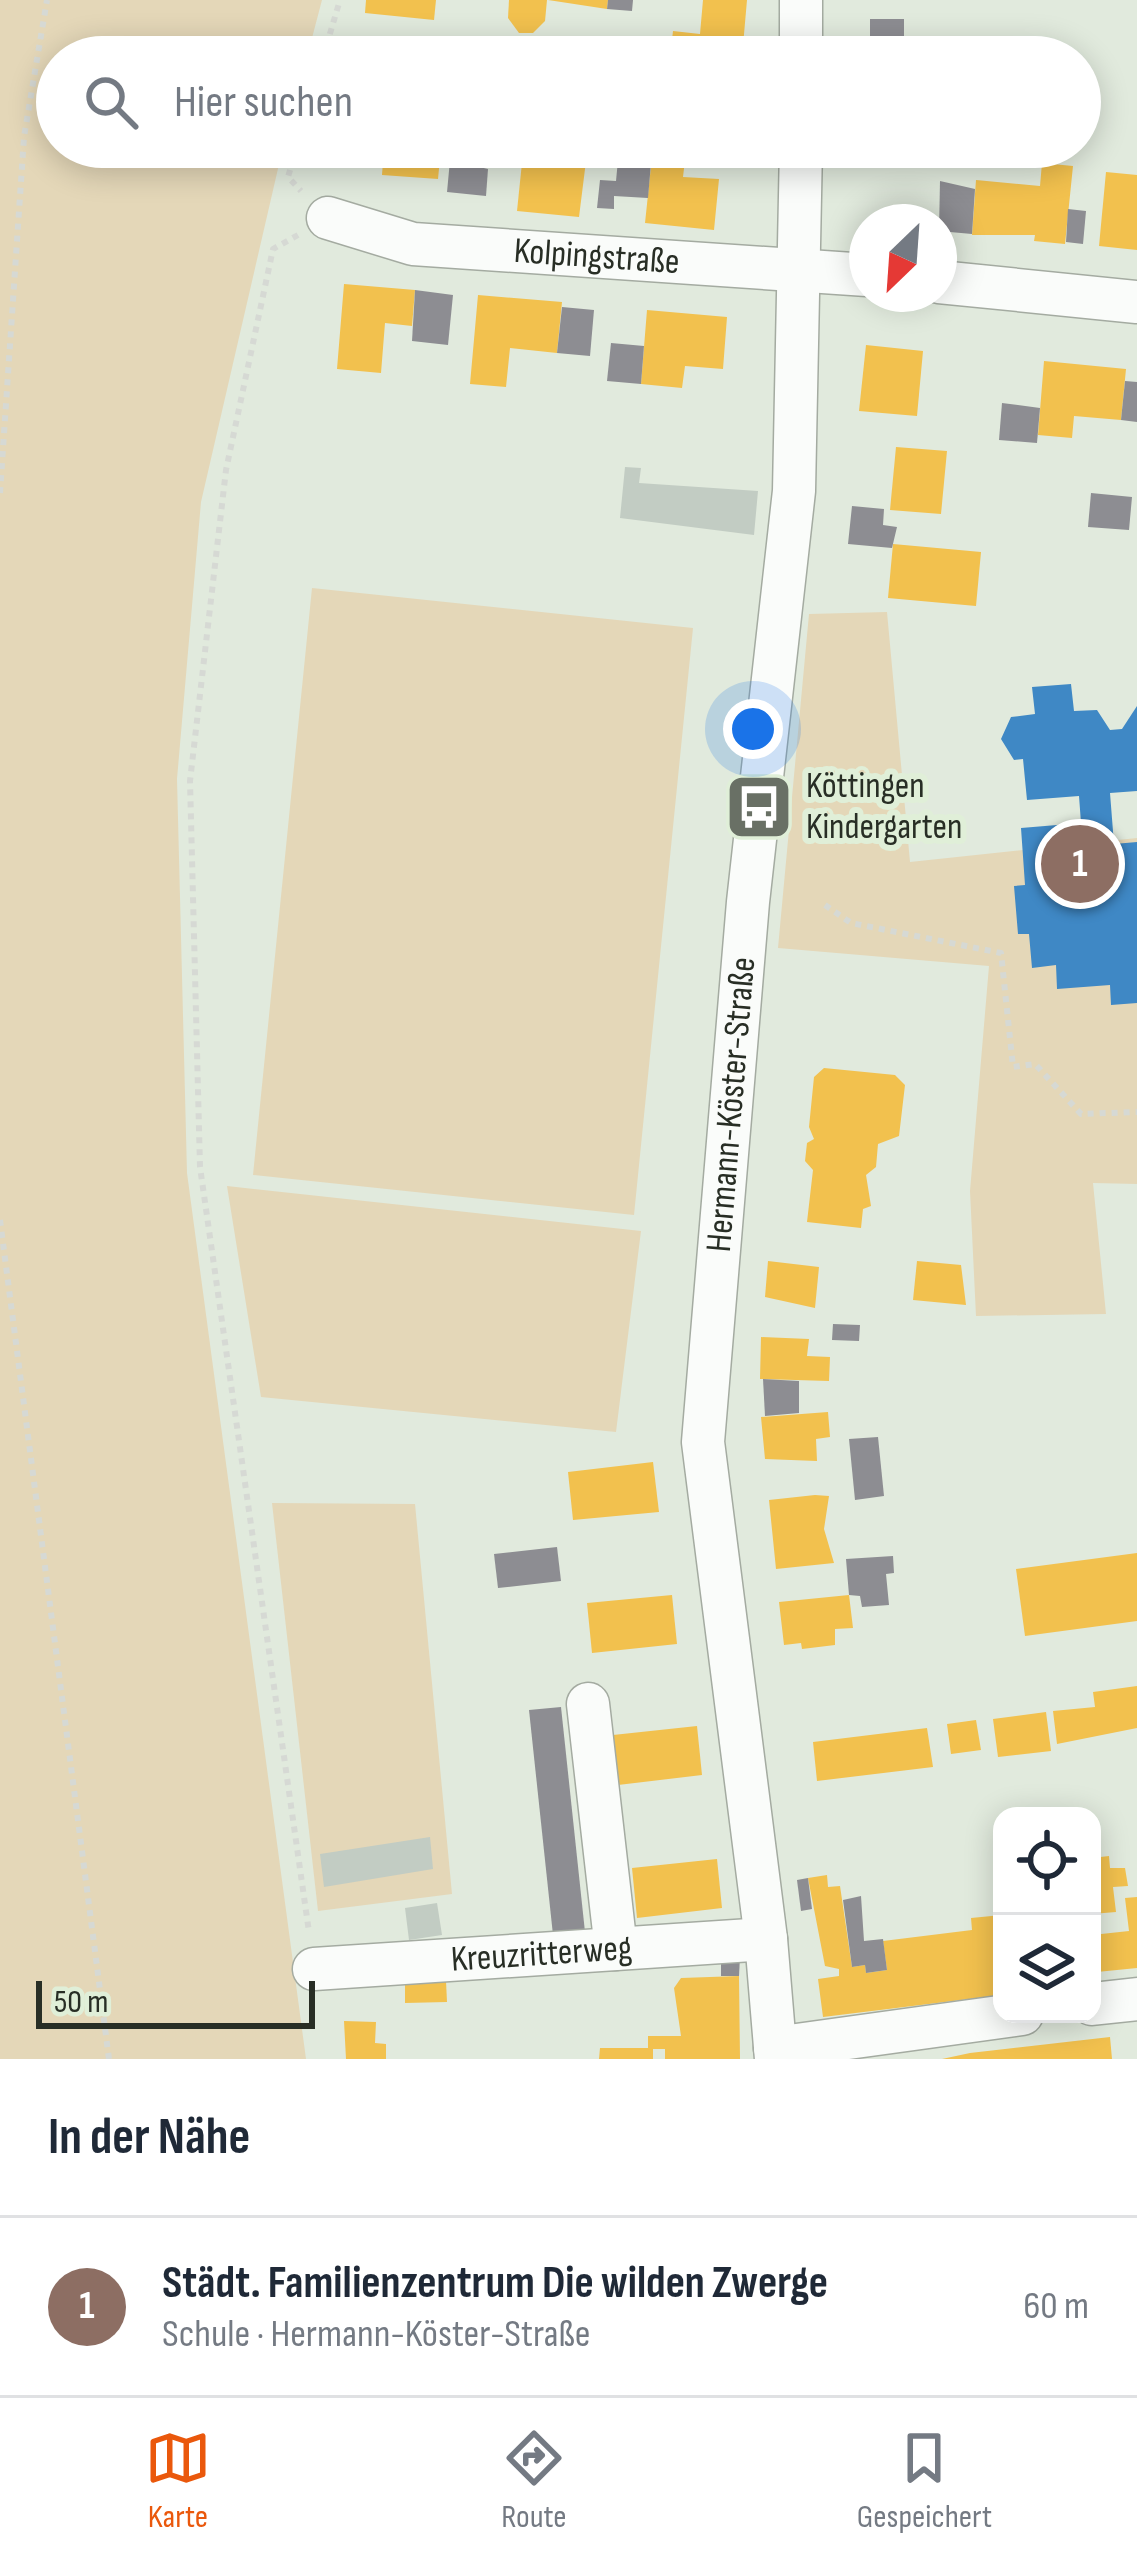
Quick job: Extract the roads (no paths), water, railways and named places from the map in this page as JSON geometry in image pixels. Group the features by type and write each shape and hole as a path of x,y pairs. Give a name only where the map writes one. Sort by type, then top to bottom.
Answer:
{"street":[{"path":"800,0 801,36"},
{"name":"Hermann-Köster-Straße","path":"776,2054 766,1939 703,1442 748,902 794,490 801,168"},
{"name":"Kolpingstraße","path":"328,218 413,244 849,273"},
{"path":"957,284 1137,302"},
{"path":"588,1704 616,1949"},
{"name":"Kreuzritterweg","path":"314,1969 766,1939"},
{"path":"1101,2003 1137,2000"},
{"path":"776,2054 993,2019"}],"place":[{"name":"Köttingen Kindergarten","path":"759,807"},
{"name":"Städt. Familienzentrum Die wilden Zwerge","path":"1080,864"}]}
